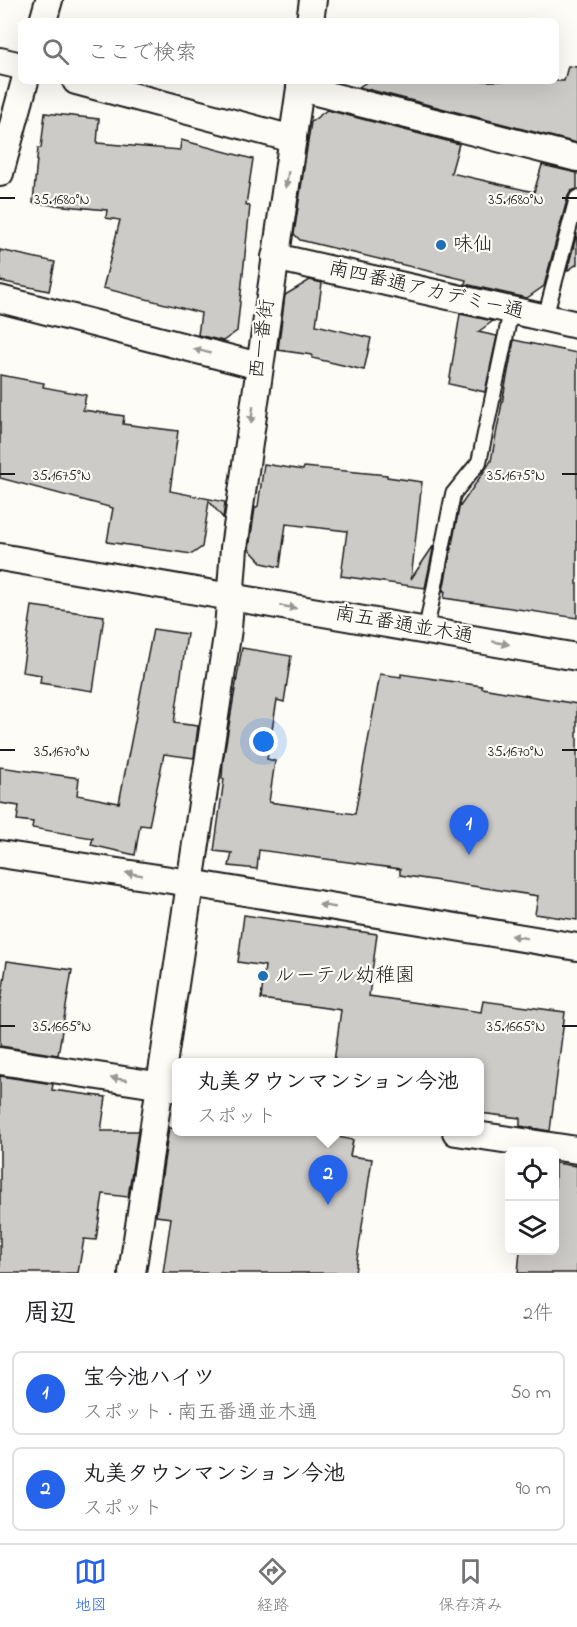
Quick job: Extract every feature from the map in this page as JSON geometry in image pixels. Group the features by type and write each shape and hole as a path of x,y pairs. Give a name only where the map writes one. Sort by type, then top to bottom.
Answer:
{"street":[{"path":"44,18 49,0"},
{"path":"310,18 313,0"},
{"path":"0,61 18,65"},
{"path":"0,173 24,84"},
{"path":"87,84 293,139"},
{"path":"301,84 577,158"},
{"name":"西一番街","path":"132,1273 169,1087 190,883 228,629 234,548 301,84"},
{"name":"南四番通アカデミー通","path":"275,257 577,325"},
{"path":"0,299 259,366"},
{"name":"南五番通並木通","path":"0,557 577,657"},
{"path":"0,854 577,947"},
{"path":"0,1061 169,1087"},
{"path":"484,1135 577,1150"}],"lane":[{"path":"545,318 577,198"},
{"path":"426,630 453,494 479,462 511,311"}],"building":[{"path":"568,66 577,67 577,143 359,87 364,84 559,84 559,81 564,81"},
{"path":"327,110 459,144 451,173 534,192 542,165 577,173 577,189 571,191 568,196 544,286 527,298 465,284 466,280 300,240 294,234 311,122"},
{"path":"45,113 99,119 97,143 180,150 181,140 253,159 246,205 250,206 237,331 223,341 198,335 201,313 103,288 120,220 106,218 107,210 33,203 38,148 41,148"},
{"path":"577,233 577,264 567,271"},
{"path":"0,250 55,262 49,291 0,281"},
{"path":"310,280 322,283 316,325 371,338 364,370 312,358 312,355 278,350 285,295"},
{"path":"460,314 493,321 478,332 497,336 485,392 449,384"},
{"path":"514,340 577,353 577,618 444,598 445,591 443,591 459,508 491,461"},
{"path":"0,375 44,383 43,387 86,395 83,410 124,416 123,424 178,431 170,491 225,502 223,518 209,501 202,547 192,554 107,542 113,508 0,478"},
{"path":"264,464 303,470 304,467 387,475 387,477 422,482 411,579 434,545 425,588 341,576 347,531 286,524 280,567 262,563 249,549"},
{"path":"32,606 104,616 93,691 40,683 41,675 22,672"},
{"path":"153,629 187,634 174,723 198,726 194,758 164,754 149,826 140,825 135,855 91,845 93,838 32,828 33,822 17,820 19,806 0,803 0,767 79,778 77,795 119,803"},
{"path":"242,648 291,656 284,702 277,700 267,759 275,761 269,802 355,814 380,674 401,677 401,674 482,686 482,688 577,704 577,920 535,914 538,896 400,875 400,869 259,850 257,869 229,866 232,853 214,851 224,779 222,779 223,761"},
{"path":"244,915 377,934 369,996 481,1012 483,1001 565,1012 550,1131 520,1126 520,1118 484,1114 484,1058 335,1058 341,1010 261,999 265,966 238,962"},
{"path":"7,961 72,970 58,1055 0,1046 0,1007"},
{"path":"0,1076 53,1084 52,1090 106,1097 101,1131 138,1131 128,1197 103,1194 96,1240 84,1239 78,1273 0,1273"},
{"path":"169,1128 172,1128 172,1136 334,1136 353,1140 350,1156 372,1159 355,1273 163,1273 171,1218 156,1216"},
{"path":"559,1164 577,1166 577,1273 518,1273 520,1255 559,1255"}],"place":[{"name":"味仙","path":"441,245"},
{"name":"宝今池ハイツ","path":"469,855"},
{"name":"ルーテル幼稚園","path":"263,976"},
{"name":"丸美タウンマンション今池","path":"328,1205"}]}
